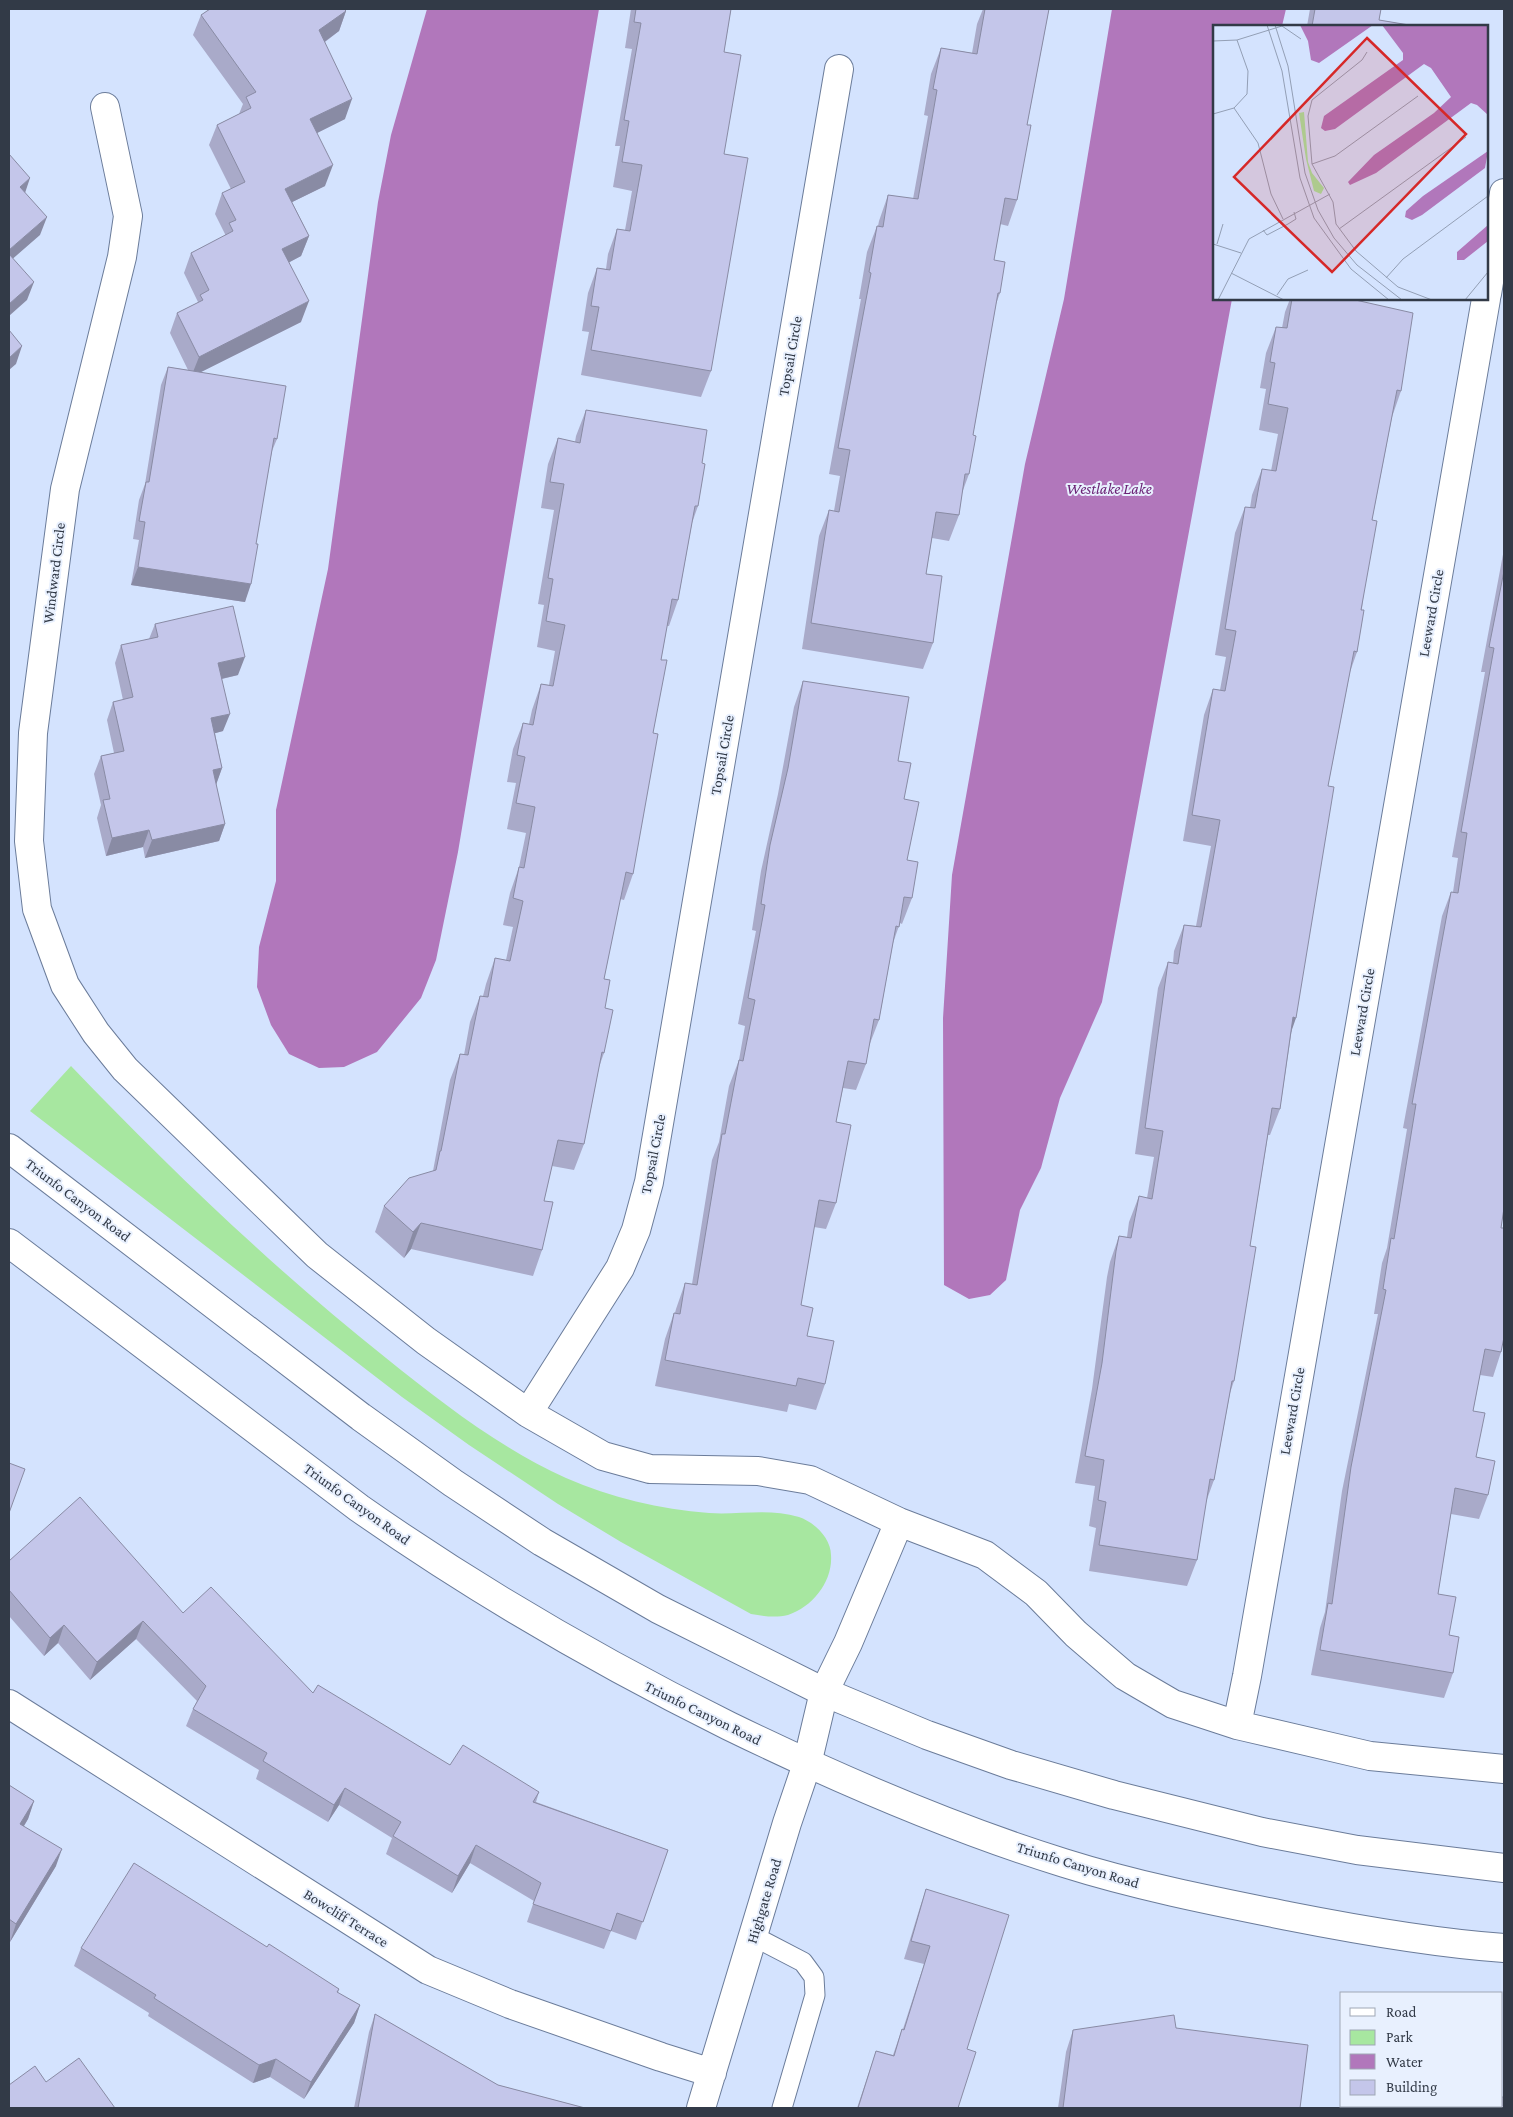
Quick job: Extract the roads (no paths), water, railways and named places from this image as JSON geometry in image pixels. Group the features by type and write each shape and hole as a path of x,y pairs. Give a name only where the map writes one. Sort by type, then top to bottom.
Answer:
{"street":[{"name":"Topsail Circle","path":"528,1412 620,1268 636,1230 649,1182 839,69"},
{"name":"Windward Circle","path":"105,106 128,216 122,257 65,489 34,733 29,842 37,909 65,985 96,1033 125,1069 318,1255 426,1341 528,1412"},
{"path":"1488,288 1504,193"},
{"name":"Leeward Circle","path":"1237,1724 1247,1676 1486,300"},
{"name":"Triunfo Canyon Road","path":"9,1148 361,1417 453,1483 542,1542 658,1609 824,1692 927,1735 1011,1765 1114,1795 1262,1832 1357,1850 1504,1868"},
{"name":"Triunfo Canyon Road","path":"9,1243 359,1508 407,1542 536,1623 642,1683 807,1764 954,1826 1065,1863 1156,1889 1349,1928 1504,1948"},
{"path":"528,1412 603,1456 650,1469 758,1472 810,1480 899,1522 985,1555 1036,1593 1076,1634 1125,1676 1173,1704 1237,1724 1370,1756 1504,1769"},
{"path":"824,1692 848,1643 899,1522"},
{"name":"Highgate Road","path":"702,2108 807,1764 824,1692"},
{"name":"Bowcliff Terrace","path":"9,1704 428,1970 510,2004 712,2073"}],"lane":[{"path":"753,1936 803,1962 814,1977 815,1996 782,2108"}],"water":[{"path":"427,9 599,9 458,852 436,960 421,998 377,1052 344,1067 319,1068 289,1054 271,1025 257,987 259,947 276,881 276,810 328,569 378,202 391,135"},
{"name":"Westlake Lake","path":"1112,9 1286,9 1282,25 1213,25 1213,300 1232,300 1102,1002 1060,1098 1041,1168 1020,1210 1006,1280 990,1295 969,1299 944,1285 943,1018 952,875 1025,464 1064,299"}]}
